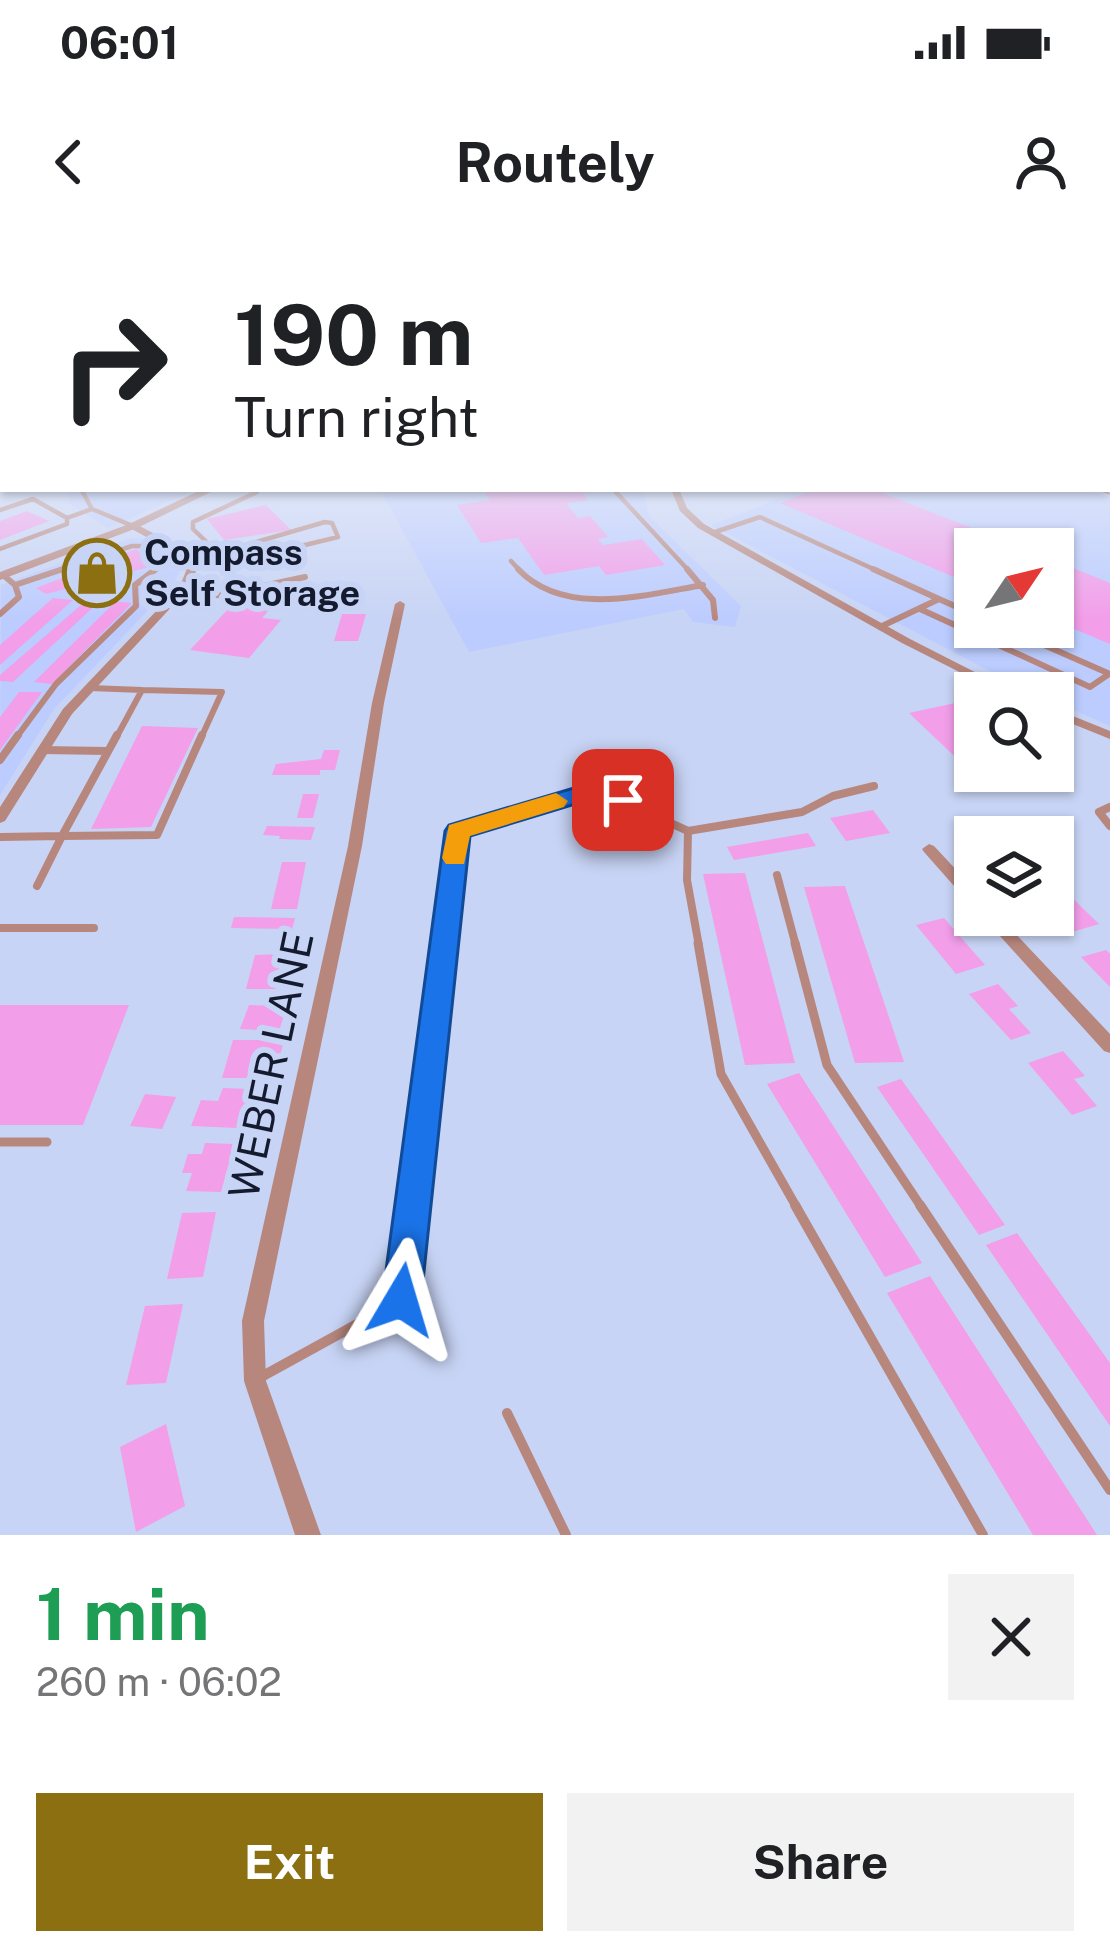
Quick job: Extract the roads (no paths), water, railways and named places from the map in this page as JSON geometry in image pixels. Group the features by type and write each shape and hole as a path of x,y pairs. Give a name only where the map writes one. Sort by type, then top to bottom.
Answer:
{"street":[{"path":"1,575 133,526 192,498"},
{"path":"680,498 691,519 712,533 969,672"},
{"path":"0,818 40,750 189,578 189,562 176,547 133,526"},
{"name":"WEBER LANE","path":"308,1535 255,1381 253,1321 356,846 400,604"},
{"path":"1074,720 1110,735"},
{"path":"928,849 954,877"},
{"path":"1008,936 1110,1046"}],"lane":[{"path":"86,498 92,509 133,526"},
{"path":"189,562 218,553 325,522 332,524 338,537 276,552 218,553 193,529 193,522 243,498"},
{"path":"622,498 703,585 713,600 715,618"},
{"path":"0,510 33,499 67,518 92,509"},
{"path":"0,549 67,524 67,518"},
{"path":"712,533 760,518 954,605"},
{"path":"0,760 56,684 136,606 135,585 165,562 143,546 132,546 15,585"},
{"path":"511,561 544,589 580,598 629,597 703,585"},
{"path":"0,614 19,597 15,585 1,575"},
{"path":"178,596 220,595 305,577"},
{"path":"880,627 939,599"},
{"path":"919,608 954,625"},
{"path":"1004,648 1090,687 1109,674"},
{"path":"1050,648 1109,674"},
{"path":"0,837 157,836 222,692 89,688"},
{"path":"37,886 142,690"},
{"path":"40,750 107,751"},
{"path":"255,1381 401,1300 458,831 584,793 605,793 688,831 802,812 833,796 874,786"},
{"path":"1110,807 1100,812 1110,826"},
{"path":"688,831 687,880 721,1074 982,1535"},
{"path":"777,875 827,1065 1110,1490"},
{"path":"0,928 94,928"},
{"path":"0,1142 47,1142"},
{"path":"507,1413 566,1535"}],"place":[{"name":"Compass Self Storage","path":"97,573"}]}
